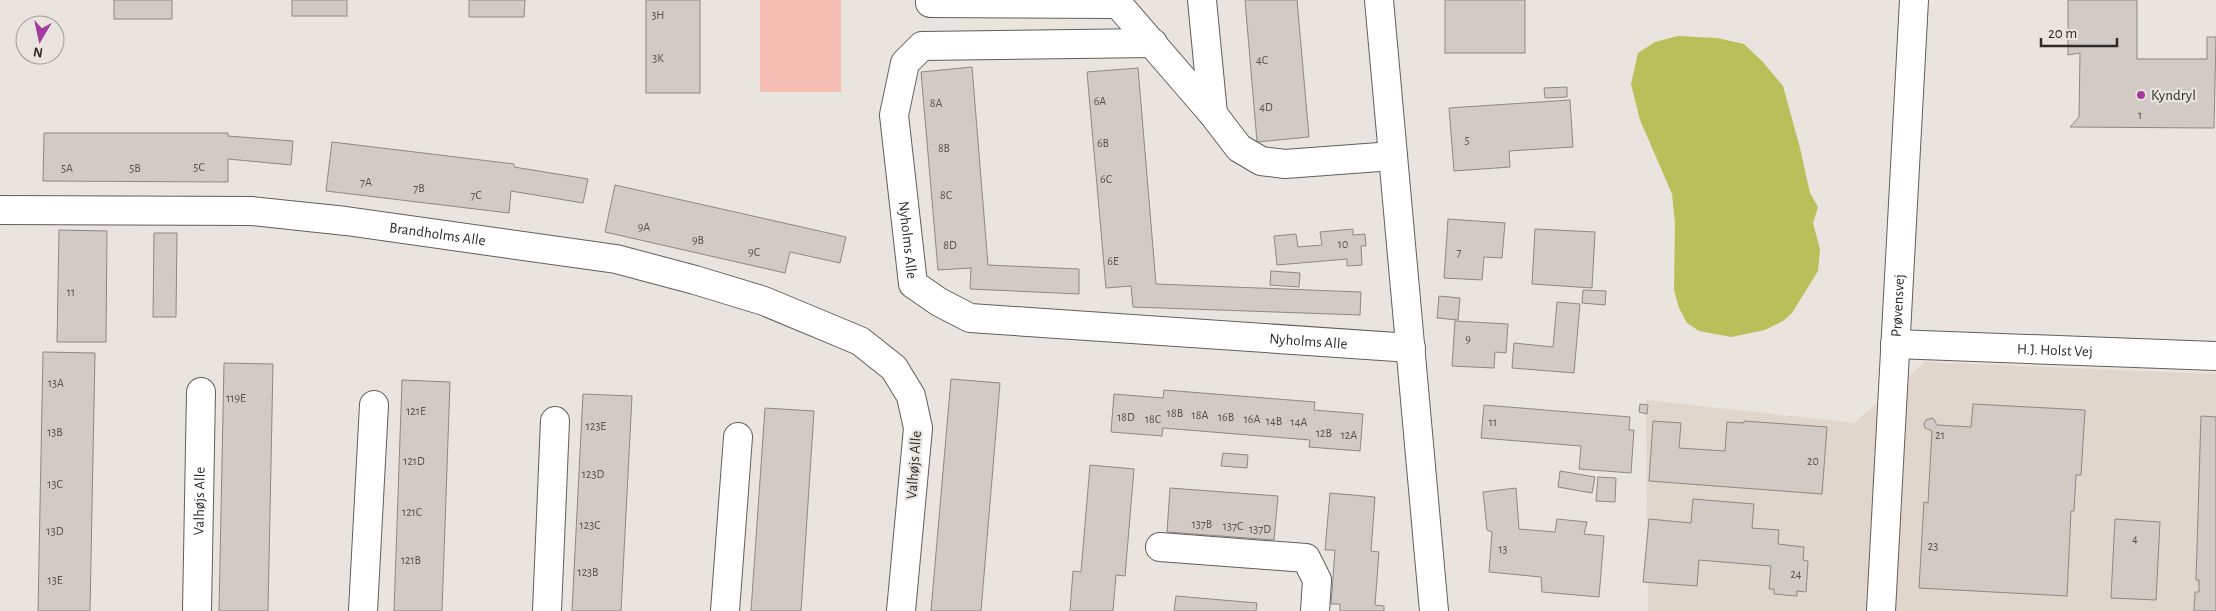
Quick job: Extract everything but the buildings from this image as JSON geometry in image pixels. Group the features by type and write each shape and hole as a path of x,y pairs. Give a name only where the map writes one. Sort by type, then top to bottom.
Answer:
{"street":[{"path":"930,0 930,3 1118,4 1213,114 1239,148 1261,161 1284,164 1393,156"},
{"path":"1202,0 1213,114"},
{"path":"1379,0 1412,348 1434,611"},
{"name":"Prøvensvej","path":"1881,611 1914,0"},
{"name":"Nyholms Alle","path":"1153,43 922,46 905,63 894,115 914,284 939,302 970,318 1412,348"},
{"name":"Brandholms Alle","path":"0,210 252,211 346,221 616,260 695,280 764,301 860,341"},
{"name":"Valhøjs Alle","path":"860,341 894,368 911,396 918,428 901,611"},
{"name":"H.J. Holst Vej","path":"1895,344 2216,356"},
{"name":"Valhøjs Alle","path":"197,611 201,392"},
{"path":"363,611 374,405"},
{"path":"547,611 555,421"},
{"path":"725,611 738,437"},
{"path":"1160,547 1306,558 1317,580 1314,611"}],"shaded area":[{"path":"760,0 841,0 841,92 760,92"},
{"path":"1678,36 1717,38 1744,44 1762,61 1783,86 1810,193 1818,207 1813,223 1820,249 1818,271 1792,313 1783,321 1765,330 1731,337 1699,331 1687,323 1679,308 1674,290 1675,224 1672,194 1640,120 1631,84 1638,53 1655,42"},
{"path":"1925,362 2216,374 2216,611 1648,611 1646,400 1854,423"}],"place":[{"name":"Kyndryl","path":"2141,95"}]}
